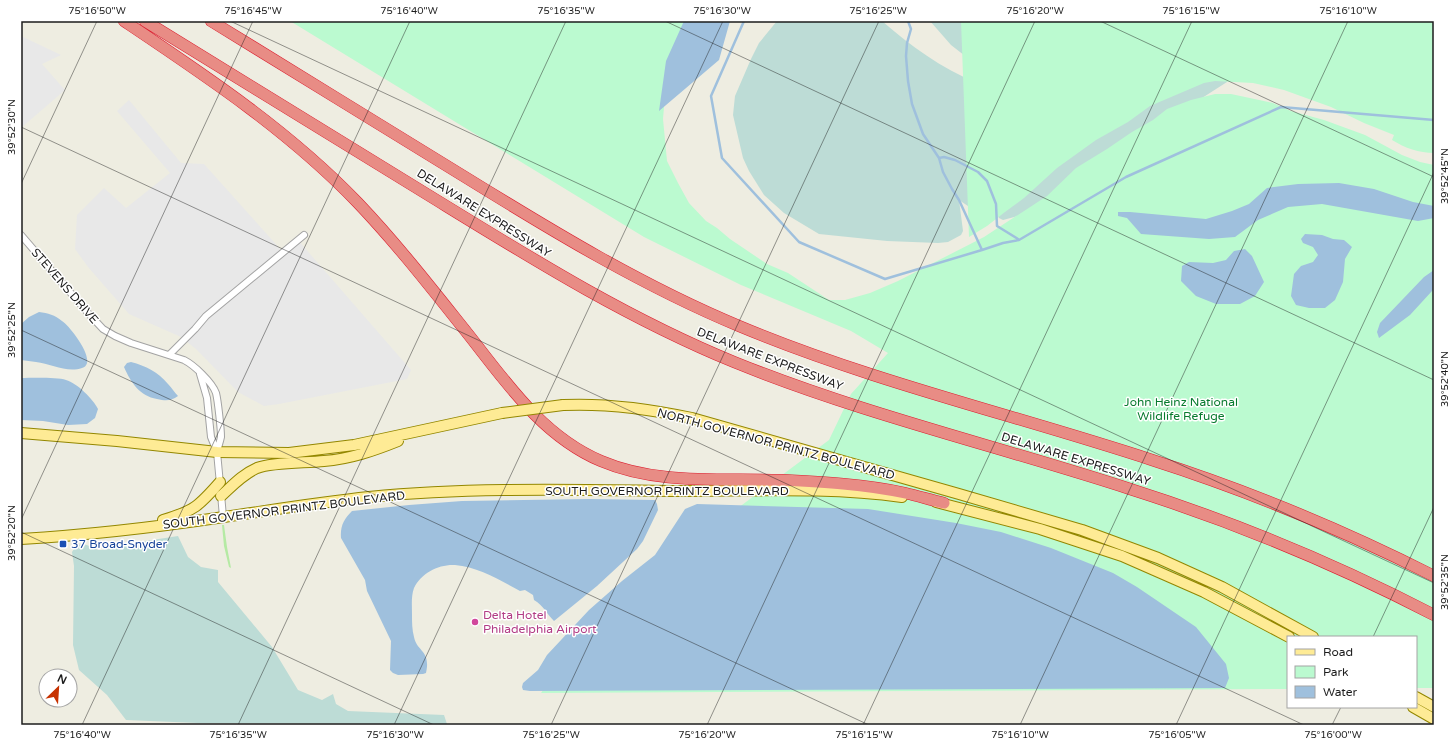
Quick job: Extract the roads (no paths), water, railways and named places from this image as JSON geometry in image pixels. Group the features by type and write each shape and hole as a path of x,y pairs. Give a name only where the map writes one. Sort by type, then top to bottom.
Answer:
{"highway":[{"path":"124,21 267,122 335,180 392,240 524,403 550,429 579,450 595,459 613,466 653,476 782,480 837,484 904,493 944,503"},
{"name":"DELAWARE EXPRESSWAY","path":"145,21 547,267 623,310 702,348 809,390 1125,487 1213,517 1312,557 1385,590 1434,615"},
{"name":"DELAWARE EXPRESSWAY","path":"211,21 525,214 619,269 684,302 737,326 820,358 875,376 1116,448 1206,478 1314,520 1434,576"}],"main road":[{"name":"NORTH GOVERNOR PRINTZ BOULEVARD","path":"21,433 117,441 217,452 274,454 313,451 354,445 502,413 564,405 634,407 678,415 1082,530 1158,558 1235,594 1311,636"},
{"path":"221,496 240,478 257,468 268,465 350,458 372,451 421,431"},
{"path":"136,528 181,515 194,508 204,500 220,482"},
{"name":"SOUTH GOVERNOR PRINTZ BOULEVARD","path":"21,539 69,536 136,528 368,497 480,490 824,492 871,494 944,503 1040,529 1122,556 1210,595 1287,636"},
{"path":"1417,698 1434,707"},
{"path":"1415,708 1434,719"}],"street":[{"name":"STEVENS DRIVE","path":"21,235 103,329 114,336 131,343 169,354 188,362 199,371 216,393 221,436 217,452"},
{"path":"169,354 206,316 304,235"},
{"name":"STEVENS DRIVE","path":"199,371 207,398 211,437 217,452 223,517"}],"water":[{"path":"684,21 730,21 719,60 659,111 666,61"},
{"path":"1339,183 1374,189 1413,202 1434,206 1434,218 1418,221 1322,204 1288,207 1258,220 1235,237 1209,239 1141,234 1127,218 1118,216 1118,212 1130,212 1206,219 1249,204 1267,188 1298,184"},
{"path":"1305,234 1322,235 1333,239 1344,240 1352,247 1345,259 1343,282 1335,300 1325,308 1309,308 1296,305 1291,296 1294,274 1301,266 1313,262 1318,255 1313,247 1303,243 1301,239"},
{"path":"1245,249 1252,256 1264,282 1255,296 1240,304 1216,304 1196,296 1181,281 1182,266 1189,262 1213,263 1226,260 1234,251"},
{"path":"1434,270 1434,288 1432,291 1410,315 1379,338 1377,332 1380,323 1424,277"},
{"path":"39,312 57,317 66,324 85,352 87,359 86,365 82,368 71,369 21,360 21,324 29,317"},
{"path":"131,362 142,365 156,373 178,396 171,400 163,400 151,397 141,392 133,383 124,367 127,363"},
{"path":"21,378 57,378 75,384 89,396 96,405 98,409 95,418 87,424 68,425 43,421 21,420"},
{"path":"589,499 655,500 658,510 643,541 637,549 597,586 554,621 543,607 534,600 533,595 525,590 520,591 489,575 472,568 455,565 443,566 431,570 417,583 413,591 412,598 413,634 418,646 427,660 426,673 398,675 390,670 391,641 367,591 365,580 341,538 343,523 352,511 462,501"},
{"path":"697,504 868,509 956,523 1001,532 1051,548 1113,573 1137,587 1196,627 1226,664 1229,678 1225,688 523,690 523,683 538,670 547,655 589,610 655,555 685,509"}],"waterway":[{"path":"744,21 711,96 722,158 799,242 885,279 1003,243 1019,240 1126,177 1281,107 1434,120"},
{"path":"908,21 911,29 907,43 906,56 912,104 923,134 939,158 943,172 959,200 982,250"},
{"path":"939,158 944,157 955,160 978,172 987,181 996,204 997,226 1018,239"}],"place":[{"name":"37 Broad-Snyder","path":"63,544"},
{"name":"Delta Hotel Philadelphia Airport","path":"475,622"}],"park label":[{"name":"John Heinz National Wildlife Refuge","path":"1181,409"}]}
